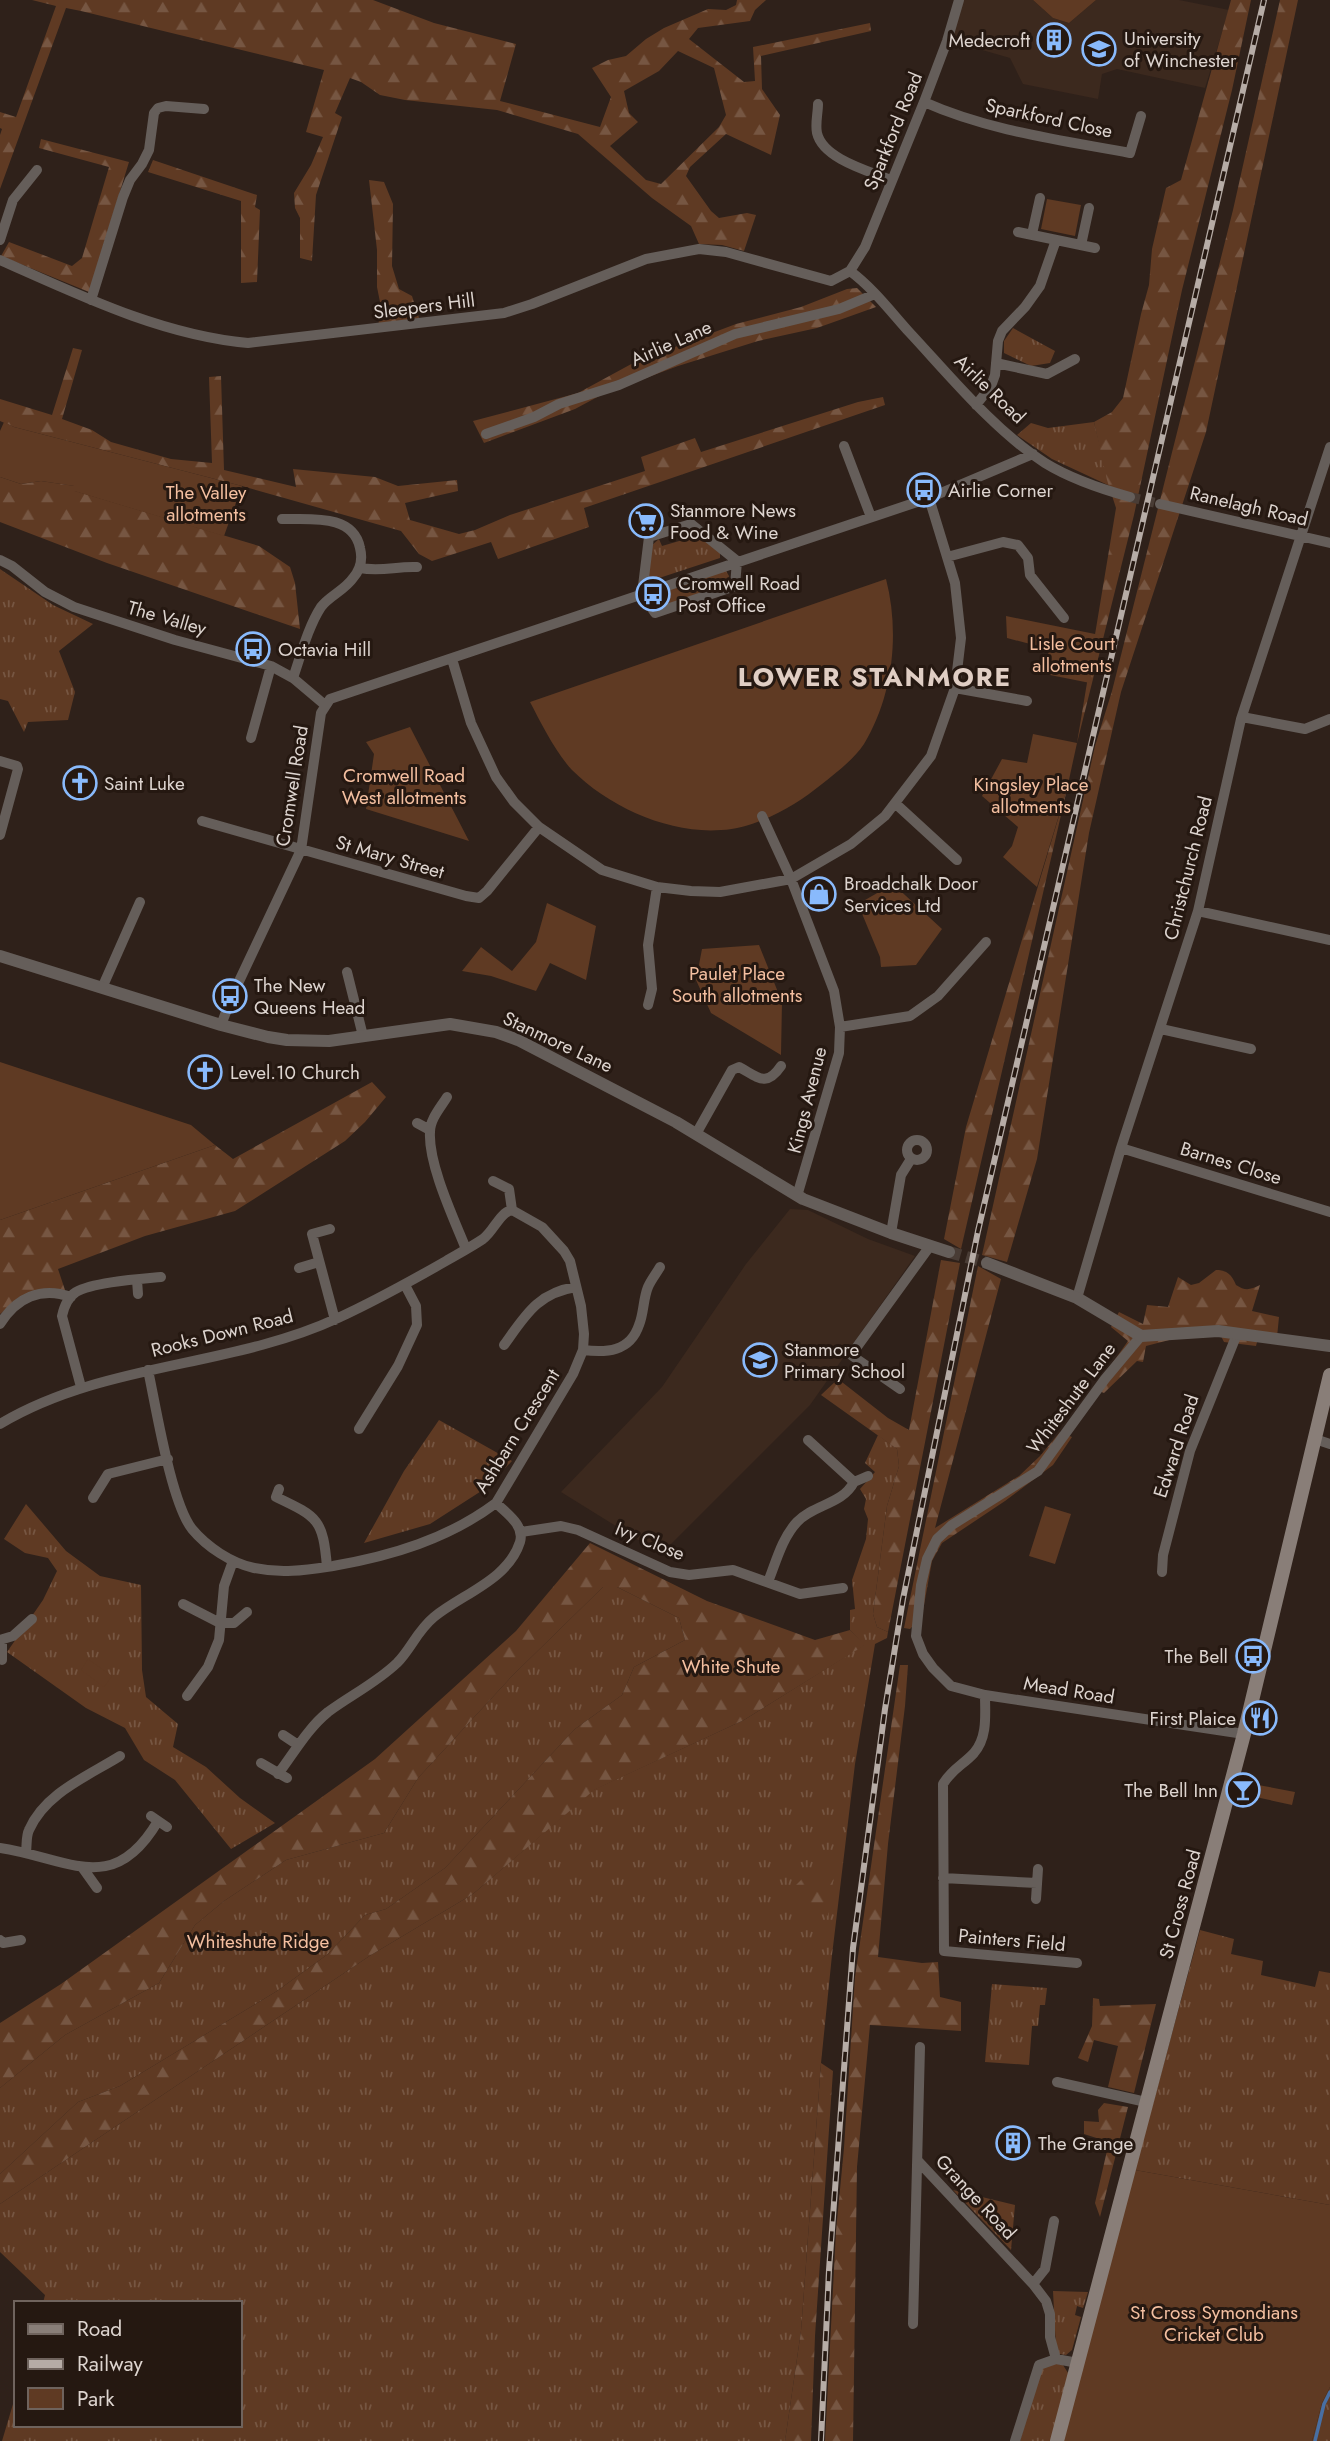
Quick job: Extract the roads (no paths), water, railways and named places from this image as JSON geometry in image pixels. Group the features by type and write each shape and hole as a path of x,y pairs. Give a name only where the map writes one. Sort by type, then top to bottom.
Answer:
{"main road":[{"name":"St Cross Road","path":"1057,2441 1244,1734 1330,1375"}],"street":[{"name":"Sparkford Road","path":"850,271 865,247 925,102 959,0"},
{"name":"Sparkford Close","path":"925,102 956,116 1016,131 1130,153 1141,116"},
{"path":"818,104 817,132 829,152 891,180"},
{"path":"91,300 123,197 130,180 149,150 154,113 158,107 166,106 204,109"},
{"path":"0,240 13,201 37,170"},
{"path":"1032,234 1040,198"},
{"path":"1081,245 1089,208"},
{"path":"1018,232 1095,248"},
{"path":"976,405 991,386 1002,331 1040,286 1056,240"},
{"name":"Sleepers Hill","path":"0,260 91,300 193,335 248,343 504,313 646,259 699,249 726,252 831,281 850,271"},
{"name":"Airlie Road","path":"850,271 875,294 976,405 1033,454 1065,474 1130,497"},
{"name":"Airlie Lane","path":"486,434 534,417 559,404 619,385 735,334 839,309 875,294"},
{"path":"996,363 1047,374 1075,359"},
{"path":"844,446 871,517"},
{"name":"Christchurch Road","path":"1077,1298 1121,1148 1198,911 1242,718 1330,447"},
{"name":"Cromwell Road","path":"221,1025 301,850 321,713 325,705 339,695 929,498 1033,454"},
{"path":"452,659 471,723 496,778 514,802 539,827 602,870 657,887 720,891 791,879 851,844 896,804 931,756 955,688 961,638 955,583 929,498"},
{"name":"Ranelagh Road","path":"1160,504 1330,543"},
{"path":"282,519 320,520 343,524 356,536 361,554 360,568 346,586 323,605 293,678"},
{"path":"691,524 737,561 735,586 655,613 642,594 649,537 691,524"},
{"path":"947,557 1003,542 1018,545 1028,558 1030,575 1064,618"},
{"name":"The Valley","path":"0,560 46,592 74,607 175,640 271,666 293,678 325,705"},
{"path":"360,568 380,571 405,566 417,567"},
{"path":"251,738 271,666"},
{"path":"955,688 1027,701"},
{"path":"1242,718 1306,729 1330,719"},
{"path":"0,761 16,766 18,773 0,835"},
{"path":"896,804 957,860"},
{"name":"Kings Avenue","path":"762,816 791,879 834,991 840,1027 839,1053 797,1196"},
{"name":"St Mary Street","path":"202,821 480,898 539,827"},
{"path":"648,1005 652,989 648,945 657,887"},
{"path":"102,988 140,902"},
{"path":"1198,911 1330,940"},
{"path":"840,1027 910,1016 938,996 986,942"},
{"name":"Stanmore Lane","path":"0,956 221,1025 287,1040 329,1041 450,1024 496,1032 518,1040 696,1134 797,1196 891,1233 949,1252"},
{"path":"347,972 363,1036"},
{"path":"1161,1029 1251,1049"},
{"path":"696,1134 732,1070 739,1067 761,1079 769,1079 774,1077 781,1066"},
{"path":"447,1097 433,1119 430,1130 443,1191 466,1249"},
{"path":"417,1123 430,1130"},
{"name":"Barnes Close","path":"1121,1148 1330,1212"},
{"path":"891,1233 901,1175 911,1159"},
{"path":"493,1181 509,1189 512,1210"},
{"name":"Rooks Down Road","path":"0,1424 26,1409 81,1387 262,1345 335,1320 405,1285 485,1238 504,1213 512,1210"},
{"name":"Ashbarn Crescent","path":"148,1370 179,1501 191,1527 211,1546 233,1561 252,1568 301,1572 379,1557 445,1534 477,1518 496,1503 568,1384 583,1350 583,1319 570,1261 557,1241 542,1227 512,1210"},
{"path":"330,1228 312,1234 335,1320"},
{"path":"901,1389 851,1355 930,1246"},
{"path":"299,1268 319,1262"},
{"path":"987,1263 1077,1298 1141,1336 1218,1331 1330,1346"},
{"path":"583,1350 604,1353 629,1341 639,1325 648,1287 660,1267"},
{"path":"81,1387 62,1316 71,1297 91,1287 161,1277"},
{"path":"137,1280 138,1294"},
{"path":"359,1429 398,1366 417,1325 416,1306 405,1285"},
{"path":"504,1345 534,1305 547,1295 576,1287"},
{"path":"0,1324 8,1312 27,1297 49,1292 71,1297"},
{"name":"Edward Road","path":"1162,1572 1163,1555 1190,1451 1237,1334"},
{"name":"Whiteshute Lane","path":"916,1636 921,1585 927,1559 937,1539 951,1525 1038,1471 1105,1379 1141,1336"},
{"path":"360,1402 371,1409"},
{"path":"1315,1439 1330,1444"},
{"path":"808,1440 854,1482"},
{"path":"93,1498 108,1475 168,1459"},
{"path":"768,1582 789,1532 797,1522 841,1498 849,1492 854,1482 868,1476"},
{"path":"279,1489 276,1497 310,1514 319,1525 324,1536 327,1567"},
{"path":"261,1763 283,1776 298,1745 328,1713 373,1684 399,1661 412,1641 432,1619 491,1579 504,1567 520,1541 520,1532 515,1521 496,1503"},
{"name":"Ivy Close","path":"520,1532 561,1526 578,1530 670,1572 689,1575 733,1570 800,1594 843,1588"},
{"path":"187,1696 208,1667 219,1640 224,1586 233,1561"},
{"path":"183,1604 220,1623 234,1623 247,1612"},
{"path":"2,1660 1,1640 13,1636 32,1619"},
{"name":"Mead Road","path":"916,1636 923,1654 951,1686 985,1695 1244,1734"},
{"path":"985,1695 985,1732 975,1752 950,1771 943,1784 943,1878 1037,1882"},
{"path":"283,1735 298,1745"},
{"path":"26,1852 27,1832 48,1802 78,1780 120,1756"},
{"path":"0,1848 82,1867 101,1868 118,1863 142,1845 158,1821"},
{"path":"82,1867 97,1888"},
{"path":"1036,1899 1038,1869"},
{"name":"Painters Field","path":"943,1878 944,1951 1077,1963"},
{"path":"1,1944 21,1940"},
{"path":"918,2161 920,2047"},
{"path":"1057,2082 1146,2102"},
{"name":"Grange Road","path":"918,2161 1034,2284 1046,2301 1051,2314 1051,2337 1056,2359"},
{"name":"Grange Road","path":"914,2324 918,2161"},
{"path":"1034,2284 1045,2269 1054,2221"},
{"path":"1015,2441 1039,2365 1056,2359 1079,2363"}],"waterway":[{"path":"1315,2441 1324,2404 1330,2392"}],"tunnel":[{"path":"1130,497 1160,504"},
{"path":"949,1252 987,1263"}],"railway":[{"path":"821,2441 829,2270 853,1948 885,1709 903,1599 978,1231 1264,0"}],"place":[{"name":"Medecroft","path":"1054,40"},
{"name":"University of Winchester","path":"1099,49"},
{"name":"Airlie Corner","path":"924,490"},
{"name":"Stanmore News Food & Wine","path":"646,521"},
{"name":"Cromwell Road Post Office","path":"653,594"},
{"name":"Octavia Hill","path":"253,649"},
{"name":"Saint Luke","path":"80,783"},
{"name":"Broadchalk Door Services Ltd","path":"819,894"},
{"name":"The New Queens Head","path":"230,996"},
{"name":"Level.10 Church","path":"205,1072"},
{"name":"Stanmore Primary School","path":"760,1360"},
{"name":"The Bell","path":"1253,1656"},
{"name":"First Plaice","path":"1260,1718"},
{"name":"The Bell Inn","path":"1243,1790"},
{"name":"The Grange","path":"1013,2143"}],"district":[{"name":"LOWER STANMORE","path":"875,677"}],"park label":[{"name":"The Valley allotments","path":"206,503"},
{"name":"Lisle Court allotments","path":"1072,654"},
{"name":"Cromwell Road West allotments","path":"404,786"},
{"name":"Kingsley Place allotments","path":"1031,795"},
{"name":"Paulet Place South allotments","path":"737,984"},
{"name":"White Shute","path":"731,1666"},
{"name":"Whiteshute Ridge","path":"258,1941"},
{"name":"St Cross Symondians Cricket Club","path":"1214,2323"}]}
